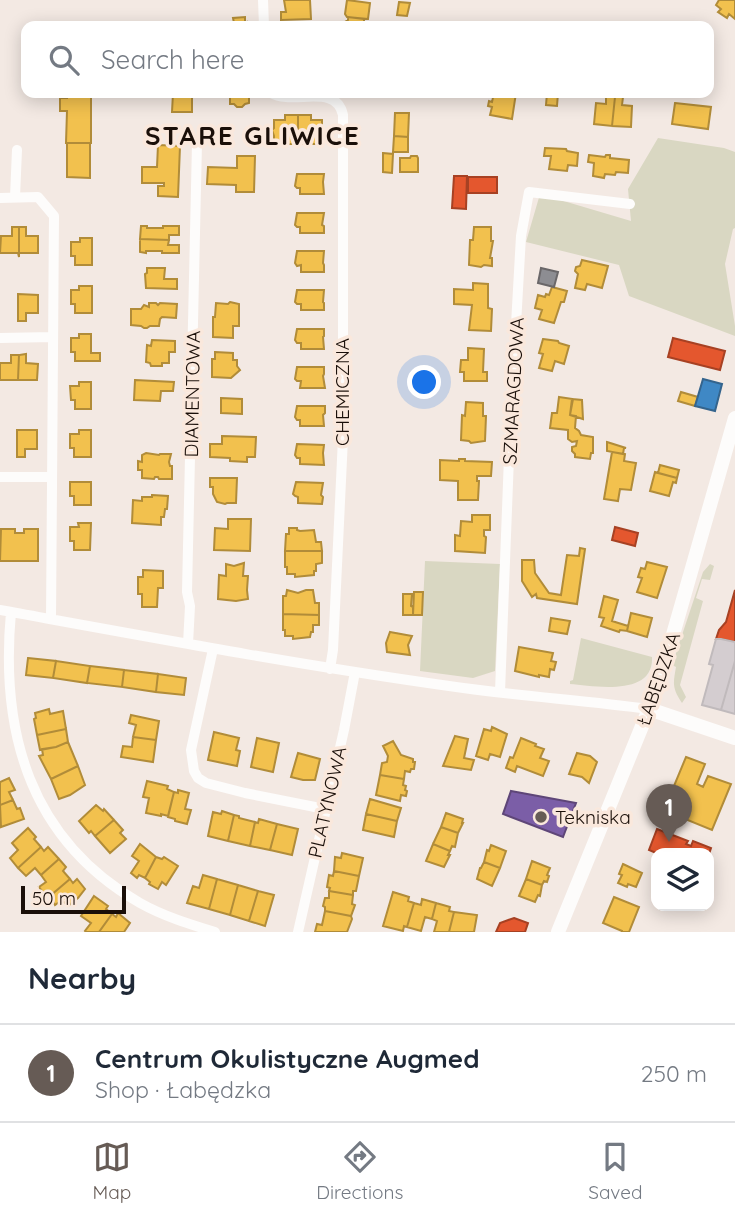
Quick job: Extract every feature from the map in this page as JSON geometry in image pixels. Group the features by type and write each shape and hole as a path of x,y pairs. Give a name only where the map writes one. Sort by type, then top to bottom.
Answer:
{"street":[{"path":"263,0 264,21"},
{"name":"CHEMICZNA","path":"330,98 339,104 343,115 343,439 330,669"},
{"name":"DIAMENTOWA","path":"188,644 197,143"},
{"path":"15,197 17,150"},
{"name":"SZMARAGDOWA","path":"500,692 521,236 529,192 630,204"},
{"path":"0,198 38,197 54,216 51,619"},
{"path":"0,338 53,337"},
{"name":"ŁABĘDZKA","path":"558,932 664,666 735,418"},
{"path":"0,477 52,477"},
{"path":"215,932 162,914 118,889 84,862 42,807 23,763 11,716 5,611 330,669 649,709 735,738"},
{"path":"212,649 191,750 194,771 198,778 206,783 245,793 325,809"},
{"name":"PLATYNOWA","path":"298,932 355,672"}],"shaded area":[{"path":"658,138 735,152 735,228 725,264 735,336 629,296 619,265 526,242 540,194 631,221 628,189"},
{"path":"425,561 500,564 495,671 473,678 420,671"},
{"path":"710,564 714,566 710,580 702,579 696,598 703,601 680,685 686,697 682,703 675,690 676,667 672,665 703,572"},
{"path":"581,638 652,657 650,670 633,684 607,687 570,684"}],"building: Homes":[{"path":"284,0 310,0 311,19 281,20 281,12 286,12"},
{"path":"347,0 370,3 368,19 347,17"},
{"path":"719,0 735,0 735,19 729,14 727,18 718,12 721,9 716,5"},
{"path":"399,2 410,3 407,16 397,15"},
{"path":"245,17 245,21 234,21 233,18"},
{"path":"348,17 364,21 346,21"},
{"path":"60,98 91,98 91,143 66,143 67,111 60,111"},
{"path":"173,98 192,98 192,112 172,112"},
{"path":"230,98 249,98 249,103 242,107 230,104"},
{"path":"493,98 515,98 512,119 490,115 492,107 488,106 489,101 492,102"},
{"path":"547,98 558,98 557,106 546,105"},
{"path":"606,98 615,98 612,126 594,124 596,103 606,104"},
{"path":"615,98 623,98 622,105 632,106 631,127 612,126"},
{"path":"675,103 711,107 708,129 672,124"},
{"path":"395,113 409,113 408,137 394,136"},
{"path":"285,115 298,115 298,134 294,134 294,144 274,144 274,120 285,120"},
{"path":"298,115 311,115 311,120 322,120 322,144 302,144 302,134 298,134"},
{"path":"394,136 408,137 408,152 393,152"},
{"path":"67,143 90,143 90,178 67,177"},
{"path":"158,145 180,146 178,197 158,196 158,186 164,186 164,183 142,183 142,167 157,167"},
{"path":"545,148 566,149 578,153 577,166 568,165 567,171 549,169 551,156 544,156"},
{"path":"383,153 393,154 392,173 383,172"},
{"path":"589,155 610,155 610,158 629,160 628,173 605,174 604,178 593,176 594,163 588,162"},
{"path":"237,156 255,156 254,192 236,192 236,185 207,184 208,167 237,168"},
{"path":"400,158 418,158 418,172 400,172"},
{"path":"297,174 324,174 324,194 300,194 300,188 295,186"},
{"path":"297,213 324,213 324,233 300,233 300,227 295,225"},
{"path":"141,226 179,226 179,235 169,235 169,240 140,239"},
{"path":"12,227 19,227 19,257 18,253 0,253 1,236 12,236"},
{"path":"19,227 26,227 26,236 38,236 38,253 19,253"},
{"path":"474,227 491,227 492,266 469,265 470,240 473,240"},
{"path":"80,238 92,238 92,265 75,265 75,256 71,256 71,242 80,242"},
{"path":"140,239 169,240 168,245 179,245 179,253 140,252"},
{"path":"297,251 324,251 324,272 301,272 301,265 297,266 295,263"},
{"path":"582,260 608,266 602,288 587,284 585,290 575,288 578,274 576,267 580,266"},
{"path":"147,268 165,268 164,279 177,279 177,289 146,288"},
{"path":"473,283 488,284 488,308 492,309 491,331 469,330 472,305 454,304 454,289 473,290"},
{"path":"79,286 92,286 92,313 75,313 75,304 71,304 71,290 79,290"},
{"path":"552,287 567,291 554,323 539,319 542,310 535,308 538,295 549,295"},
{"path":"297,290 324,290 324,310 301,310 301,304 295,302"},
{"path":"18,294 38,295 38,313 26,313 26,321 18,321"},
{"path":"149,303 177,304 176,318 162,317 159,326 147,328 131,325 131,309 141,309 144,305 149,307"},
{"path":"216,303 239,304 239,326 233,326 233,338 213,337"},
{"path":"297,329 324,329 324,349 301,349 301,343 295,340"},
{"path":"79,334 91,334 91,353 100,353 100,361 75,361 75,352 71,352 71,338 79,338"},
{"path":"543,339 569,346 564,364 555,361 552,371 539,368"},
{"path":"152,340 175,341 175,352 169,352 169,363 151,366 146,362 147,345 151,346"},
{"path":"468,348 484,349 483,372 487,372 487,381 464,381 464,372 460,372 461,360 468,360"},
{"path":"215,352 233,353 233,360 237,360 240,370 231,378 212,377 212,359 215,359"},
{"path":"26,354 26,363 38,364 37,380 18,380 19,355"},
{"path":"11,355 19,355 18,380 0,380 0,363 11,363"},
{"path":"297,367 324,367 325,388 300,388 301,381 295,379"},
{"path":"135,380 174,382 173,391 161,391 160,401 134,400"},
{"path":"79,382 91,382 91,409 75,409 75,400 71,400 70,386 79,386"},
{"path":"681,392 698,397 695,406 678,401"},
{"path":"559,397 573,399 570,415 576,416 575,428 581,435 593,437 593,453 590,459 575,457 572,447 576,446 577,441 568,439 568,430 550,428 552,413 557,413"},
{"path":"221,398 242,399 242,414 221,413"},
{"path":"572,399 582,400 583,419 570,415"},
{"path":"466,402 483,403 483,416 486,416 485,441 471,443 461,440 462,415 465,416"},
{"path":"297,406 325,406 324,426 300,426 300,420 295,417"},
{"path":"17,430 37,430 37,449 25,449 25,457 17,457"},
{"path":"79,430 91,430 91,457 74,457 74,448 70,448 70,434 79,434"},
{"path":"222,436 256,437 255,457 247,457 247,462 210,457 210,444 222,444"},
{"path":"607,442 626,448 623,454 607,451"},
{"path":"297,444 324,445 324,465 300,464 300,458 295,455"},
{"path":"612,452 625,454 624,461 636,463 631,490 620,489 618,501 604,499"},
{"path":"171,454 169,462 172,466 172,479 142,478 138,461 142,462 142,455"},
{"path":"440,460 492,462 491,476 477,476 478,500 458,500 458,481 440,480"},
{"path":"660,465 679,470 677,478 658,473"},
{"path":"655,472 677,478 669,496 650,491"},
{"path":"210,478 237,478 236,503 217,502 213,487 210,487"},
{"path":"70,482 91,482 91,505 74,505 74,496 70,496"},
{"path":"296,482 323,483 322,504 298,503 298,497 293,494"},
{"path":"168,496 161,525 132,523 133,500 142,501 142,497"},
{"path":"472,515 490,515 490,530 484,530 485,553 455,551 455,535 460,536 461,521 472,522"},
{"path":"228,519 251,519 250,551 214,550 215,528 228,529"},
{"path":"78,523 91,523 90,550 74,550 74,541 70,541 70,527 79,527"},
{"path":"289,528 297,528 300,531 314,530 316,542 321,542 322,551 285,551"},
{"path":"1,529 15,529 15,533 24,533 24,529 38,529 38,561 0,561"},
{"path":"580,548 585,549 577,604 537,598 536,594 532,597 522,581 522,560 534,560 535,573 549,593 561,595 567,555 579,556"},
{"path":"285,551 322,551 322,563 316,564 314,575 295,577 295,574 287,574"},
{"path":"647,562 667,567 657,598 637,592 642,578 638,577 641,568 645,569"},
{"path":"244,563 243,576 248,576 248,599 218,599 219,575 226,576 226,564 234,566"},
{"path":"143,570 163,571 163,588 158,588 157,607 142,607 142,594 138,594 138,577 143,577"},
{"path":"287,590 298,593 313,590 315,603 319,603 319,615 283,614 283,596 286,596"},
{"path":"414,592 423,592 422,615 413,615"},
{"path":"403,594 412,594 413,615 403,615"},
{"path":"604,596 618,600 612,621 628,626 627,631 619,632 601,626 604,618 599,617"},
{"path":"631,613 652,618 647,637 627,631"},
{"path":"283,614 319,615 319,625 313,625 310,637 293,639 293,636 285,636"},
{"path":"551,618 570,621 567,634 549,631"},
{"path":"390,632 412,636 408,645 410,655 387,652 386,643"},
{"path":"519,647 553,653 551,661 556,662 554,670 550,669 549,677 515,671"},
{"path":"28,658 56,661 53,678 26,675"},
{"path":"56,661 90,666 87,683 53,678"},
{"path":"90,666 124,670 122,687 87,683"},
{"path":"124,670 158,674 156,692 122,687"},
{"path":"158,674 186,678 184,695 156,692"},
{"path":"49,709 50,714 63,711 66,729 37,735 35,713"},
{"path":"131,715 159,721 156,740 133,737 136,725 129,723"},
{"path":"492,727 507,734 500,757 490,754 488,760 476,756 484,729 491,731"},
{"path":"66,729 68,742 40,750 37,735"},
{"path":"214,732 239,738 236,750 240,751 237,766 208,760"},
{"path":"455,736 468,739 464,758 474,760 471,770 443,766"},
{"path":"133,737 156,740 153,762 121,757 123,746 132,747"},
{"path":"257,738 279,743 273,772 251,767"},
{"path":"521,738 544,749 540,758 549,761 543,776 517,766 515,772 506,768"},
{"path":"393,741 401,755 415,762 414,769 405,771 404,779 380,775 382,763 387,762 388,756 383,746"},
{"path":"68,742 78,766 51,779 39,756 43,755 42,749"},
{"path":"298,753 320,759 315,780 291,777"},
{"path":"577,753 590,756 597,762 589,783 582,777 569,774"},
{"path":"686,757 705,764 697,784 703,787 708,776 731,784 712,830 663,810 666,802 672,805 674,800 669,798"},
{"path":"78,766 85,785 59,799 51,779"},
{"path":"380,775 404,779 406,796 401,795 400,801 376,795"},
{"path":"9,778 15,790 9,792 13,800 0,805 0,782"},
{"path":"147,781 168,786 167,789 174,792 168,816 146,813 149,798 143,797"},
{"path":"178,790 189,793 185,809 191,810 187,824 168,817 174,792 178,793"},
{"path":"370,799 401,808 397,821 366,814"},
{"path":"13,800 24,819 1,827 0,805"},
{"path":"96,805 114,820 95,836 79,821"},
{"path":"222,811 234,815 228,841 208,836 213,812 221,814"},
{"path":"446,813 463,819 458,833 441,827"},
{"path":"366,814 397,821 394,837 363,830"},
{"path":"234,815 255,822 250,846 228,841"},
{"path":"259,819 277,824 270,850 250,846 255,822 258,823"},
{"path":"114,820 123,830 120,833 126,839 110,853 95,836"},
{"path":"277,824 298,829 292,855 270,850"},
{"path":"441,827 458,833 455,847 452,846 450,851 433,844"},
{"path":"28,828 41,847 18,868 10,858 18,850 12,843"},
{"path":"140,844 156,857 145,878 139,875 137,878 131,873 139,861 132,856"},
{"path":"433,844 450,851 444,867 426,861"},
{"path":"491,845 506,851 500,868 484,862"},
{"path":"41,847 44,851 48,847 59,859 41,875 35,868 26,876 18,868"},
{"path":"342,853 363,858 359,876 334,871 335,857 341,858"},
{"path":"156,857 164,857 178,866 166,885 162,882 158,889 145,878"},
{"path":"59,859 66,867 63,871 70,879 50,896 48,893 45,895 39,887 46,882 41,875"},
{"path":"532,861 550,868 547,882 544,881 542,885 526,879"},
{"path":"484,862 500,868 492,886 477,879"},
{"path":"623,864 642,873 636,887 618,883"},
{"path":"334,871 359,876 353,895 329,891 329,875 333,876"},
{"path":"203,875 217,879 209,909 187,903 193,886 199,888"},
{"path":"70,879 73,883 77,879 85,889 68,906 62,900 55,905 50,896"},
{"path":"217,879 238,885 230,915 209,909"},
{"path":"526,879 542,885 540,896 538,895 535,902 519,896"},
{"path":"238,885 258,891 249,921 230,915"},
{"path":"258,891 274,895 265,926 249,921"},
{"path":"329,891 353,895 352,904 355,905 351,916 325,911 323,906 325,898 329,898"},
{"path":"393,892 409,897 408,901 414,903 407,927 404,926 403,931 383,926"},
{"path":"94,896 108,906 106,909 112,914 99,932 86,932 91,923 81,916"},
{"path":"614,897 639,907 629,932 622,932 603,923"},
{"path":"422,899 436,903 432,919 425,917 421,931 407,927 414,903 421,905"},
{"path":"436,903 450,907 449,911 454,912 449,932 434,932 437,921 432,919"},
{"path":"325,911 351,916 347,932 315,932 317,924 322,925"},
{"path":"454,912 477,915 474,932 449,932"},
{"path":"118,913 130,923 124,932 99,932 112,914 116,917"}],"building: Shops":[{"path":"454,176 467,176 466,209 452,208"},
{"path":"468,177 497,177 497,193 468,193"},
{"path":"673,338 725,351 720,370 668,357"},
{"path":"615,527 638,533 635,546 612,540"},
{"path":"735,590 735,642 716,639 726,622"},
{"path":"657,829 688,841 686,844 691,846 693,841 711,848 651,848 649,850"},
{"path":"514,918 528,923 525,932 496,932 500,923"}],"building: Offices":[{"name":"Tekniska","path":"511,791 576,803 563,837 503,814"}],"building: Schools":[{"path":"703,379 722,384 715,411 695,406"}],"building: Industry":[{"path":"541,268 558,272 554,287 538,283"}],"building: Other":[{"path":"716,639 735,642 735,661 721,710 702,705 713,665 709,664"},
{"path":"735,661 735,714 721,710"}],"place":[{"name":"Tekniska","path":"541,817"},
{"name":"Centrum Okulistyczne Augmed","path":"669,842"}],"district":[{"name":"STARE GLIWICE","path":"253,135"}]}
